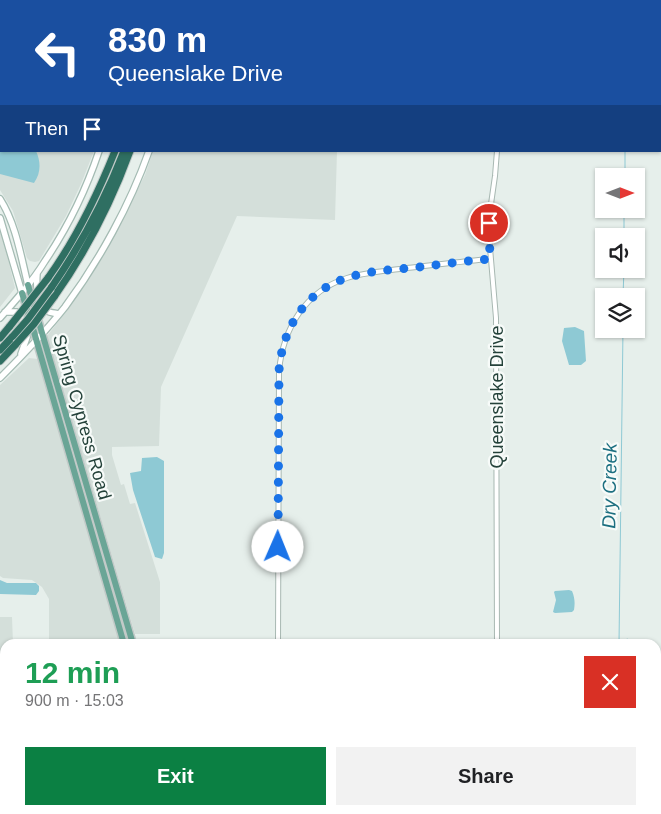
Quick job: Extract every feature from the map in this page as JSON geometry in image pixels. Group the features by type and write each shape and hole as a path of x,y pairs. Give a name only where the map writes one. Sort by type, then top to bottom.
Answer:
{"highway":[{"path":"0,338 48,278 67,250 106,174 115,152"},
{"path":"0,350 28,319 66,267 105,197 124,152"},
{"path":"0,361 34,324 79,259 102,219 130,152"}],"main road":[{"path":"0,318 22,294 45,262 69,220 87,183 99,152"},
{"path":"0,378 59,314 79,288 95,263 127,202 149,152"},
{"name":"Spring Cypress Road","path":"0,199 6,208 15,235 28,286 132,639"},
{"path":"0,219 9,217"},
{"name":"Spring Cypress Road","path":"0,219 123,639"},
{"path":"24,268 38,271"},
{"path":"38,271 36,284 43,307 48,312 59,314"},
{"path":"5,312 17,312 20,314 27,337 20,356"},
{"path":"66,443 74,440"},
{"path":"90,527 98,524"},
{"path":"109,591 118,590"}],"street":[{"name":"Queenslake Drive","path":"497,152 489,223 490,259 496,299 497,639"},
{"path":"278,639 279,371 285,337 291,326 305,305 316,295 330,285 348,277 382,271 490,259"}],"shaded area":[{"path":"0,152 94,152 66,216 39,261 30,261 27,258 13,211 0,190"},
{"path":"153,152 337,152 335,220 237,216 161,387 159,446 112,447 112,455 121,485 124,484 130,504 135,503 160,582 160,634 135,634 47,336 69,308 98,263 145,175"},
{"path":"0,231 15,288 0,307"},
{"path":"29,358 38,359 119,639 49,639 49,599 42,587 32,580 3,578 0,576 0,385"},
{"path":"0,617 12,617 13,639 0,639"}],"water":[{"path":"0,152 36,152 39,167 34,183 0,174"},
{"path":"575,327 584,331 586,361 581,365 569,365 562,341 564,328"},
{"path":"157,457 164,461 164,553 162,559 155,557 133,490 130,473 141,471 142,458"},
{"path":"0,580 7,583 36,583 39,586 39,591 36,595 0,594"},
{"path":"572,591 574,596 574,610 572,612 553,612 556,600 554,592"}],"waterway":[{"name":"Dry Creek","path":"625,152 625,168"},
{"name":"Dry Creek","path":"624,218 624,228"},
{"name":"Dry Creek","path":"623,288 624,278"},
{"name":"Dry Creek","path":"619,639 623,338"}],"route":[{"path":"278,547 280,355 285,337 298,314 308,301 323,289 348,277 382,271 490,259 489,223"}]}
